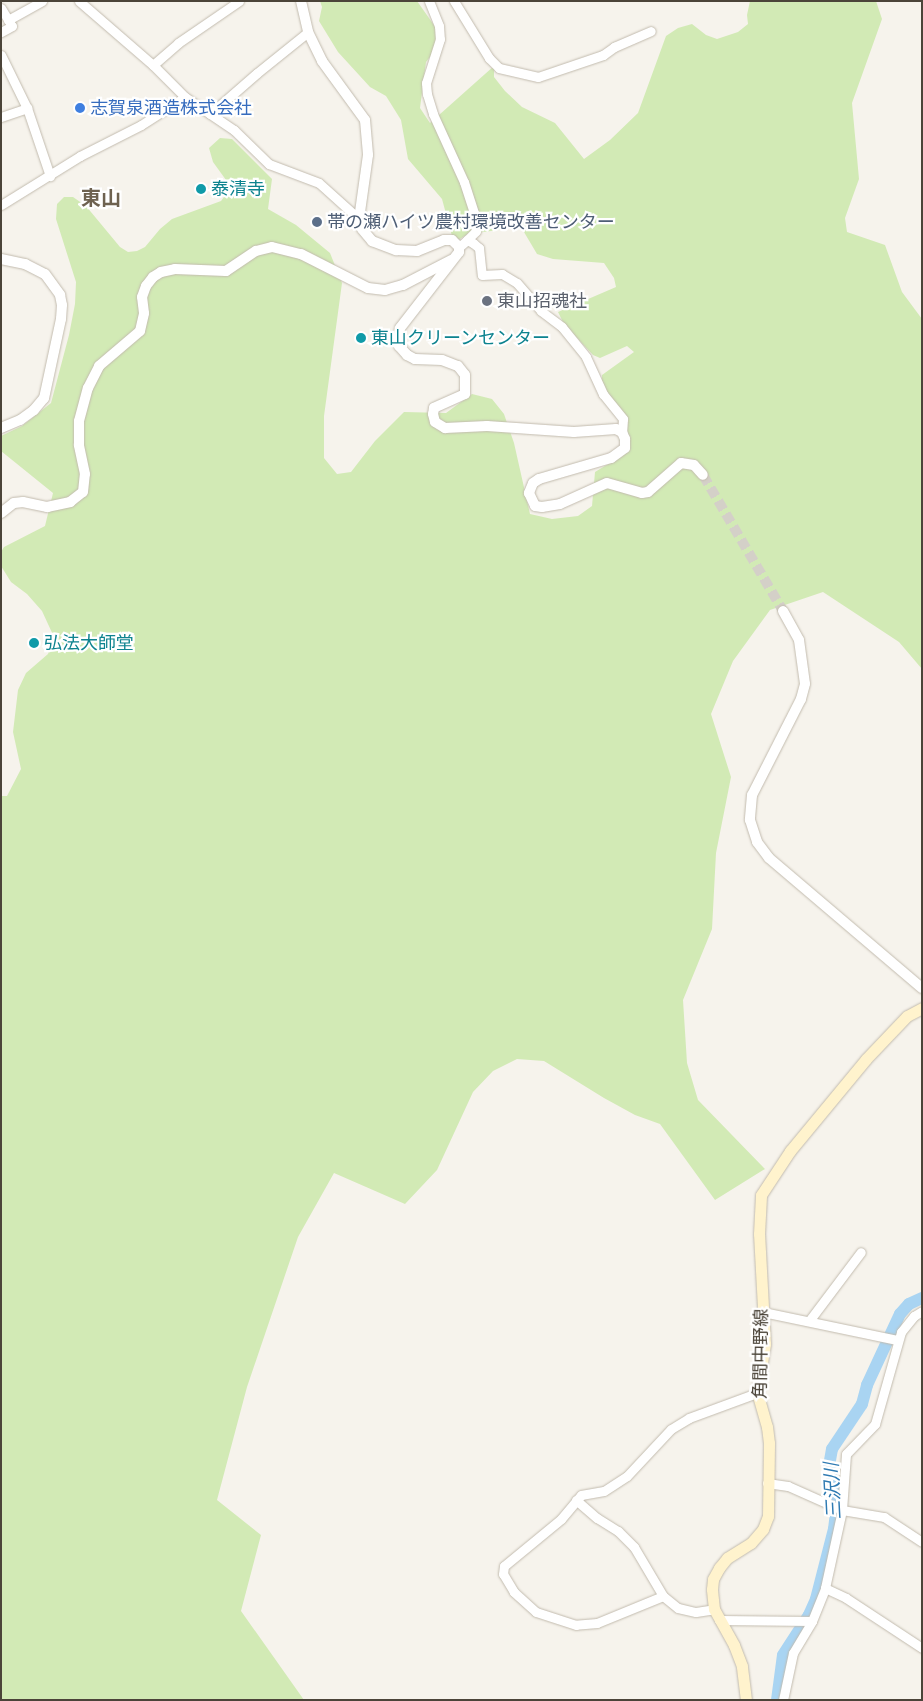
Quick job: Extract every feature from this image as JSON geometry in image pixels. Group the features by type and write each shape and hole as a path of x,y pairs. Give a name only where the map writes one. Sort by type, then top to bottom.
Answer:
{"main road":[{"name":"角間中野線","path":"746,1700 742,1666 734,1645 714,1609 712,1589 713,1579 719,1568 727,1558 750,1543 766,1522 768,1510 767,1427 757,1393 765,1344 759,1234 761,1195 790,1151 866,1059 907,1016 922,1008"}],"street":[{"path":"8,20 42,1"},
{"path":"79,1 153,65 184,97 234,130 269,164 319,183 358,218 362,229 372,241 396,250 417,251 444,240 452,240 459,247"},
{"path":"153,65 178,43 239,1"},
{"path":"301,1 308,32 322,61 365,120 368,155 358,218"},
{"path":"429,1 439,26 440,39 426,83 427,94 433,114 464,182 474,213 476,231 459,247 459,252 405,320 400,328 399,346 407,355 415,359 442,360 458,366 465,375 465,394 434,408 435,422 445,428 487,426 574,432 616,429 622,432"},
{"path":"454,1 489,58 499,68 538,78 603,55 614,47 651,31"},
{"path":"1,8 12,26 1,32"},
{"path":"210,114 256,73 308,32"},
{"path":"1,54 27,108 50,176"},
{"path":"1,205 109,140 141,125 184,97"},
{"path":"1,117 27,108"},
{"path":"468,240 479,248 482,275 502,274 517,283 541,311 562,327 576,343 586,357 603,394 623,419 622,432 625,439 625,448 611,458 539,479 533,483 529,493 535,506 542,507 560,504 607,483 642,493 648,492 681,463 694,465 703,475"},
{"path":"1,513 14,503 23,502 47,507 70,502 83,492 85,474 79,445 79,421 88,388 99,366 140,331 144,313 142,297 152,277 161,272 175,269 226,271 256,251 272,247 301,254 368,288 385,290 402,284 451,260"},
{"path":"1,258 25,264 45,274 60,295 62,306 61,319 44,398 34,410 20,420 1,428"},
{"path":"783,611 799,640 805,684 801,699 752,795 750,820 758,842 769,858 922,988"},
{"path":"809,1320 861,1252"},
{"path":"783,1700 793,1653 812,1622 825,1588 842,1510 846,1454 871,1430 879,1415 893,1339 922,1311"},
{"path":"763,1312 809,1320 893,1339"},
{"path":"663,1596 625,1613 585,1626 536,1612 514,1592 503,1574 504,1566 561,1519 581,1495 604,1491 627,1476 661,1438 677,1426 689,1418 757,1393"},
{"path":"767,1483 788,1486 842,1510 884,1517 922,1542"},
{"path":"576,1500 597,1518 618,1531 634,1547 647,1566 663,1596 678,1608 696,1612 714,1609"},
{"path":"825,1588 846,1598 922,1648"},
{"path":"719,1620 812,1622"}],"green space":[{"path":"320,1 417,1 436,28 439,45 426,62 420,108 430,123 494,66 494,77 505,91 522,107 555,123 584,159 610,140 638,113 666,36 678,28 692,24 706,35 717,39 738,32 748,24 747,15 750,1 876,1 882,19 852,103 859,179 845,218 847,232 885,245 902,292 922,319 922,669 899,642 823,592 770,610 733,661 711,714 731,777 716,853 712,929 683,1000 687,1063 698,1100 765,1169 715,1200 660,1124 635,1115 544,1061 517,1059 493,1071 473,1092 437,1170 405,1204 334,1173 298,1237 247,1387 217,1500 261,1535 241,1611 304,1700 1,1700 1,796 7,796 21,769 13,732 18,690 26,673 48,654 54,637 42,611 27,594 11,582 1,566 1,552 4,547 45,526 53,493 1,451 1,436 22,426 51,403 69,335 75,304 76,282 56,219 57,204 64,197 73,197 86,206 120,247 128,252 137,251 145,247 160,229 172,219 221,201 224,197 226,180 213,162 209,148 220,138 232,139 272,179 268,209 296,225 330,253 342,283 324,416 324,458 337,474 351,472 375,441 404,412 446,413 472,394 492,399 504,414 514,443 530,514 552,519 578,516 592,506 595,472 628,452 630,437 602,387 602,375 634,352 627,346 600,358 593,355 564,324 558,312 616,287 614,278 604,263 553,259 537,254 521,227 468,234 458,240 452,236 442,199 408,159 401,120 386,96 370,87 338,52 319,21 322,7"}],"waterway":[{"name":"三沢川","path":"777,1700 783,1655 809,1615 816,1599 834,1529 837,1503 829,1466 832,1449 862,1404 867,1385 900,1314 909,1304 922,1298"}],"tunnel":[{"path":"703,475 783,611"}],"place":[{"name":"志賀泉酒造株式会社","path":"80,108"},
{"name":"泰清寺","path":"201,189"},
{"name":"帯の瀬ハイツ農村環境改善センター","path":"317,222"},
{"name":"東山招魂社","path":"487,301"},
{"name":"東山クリーンセンター","path":"361,338"},
{"name":"弘法大師堂","path":"34,643"}],"district":[{"name":"東山","path":"101,198"}]}
